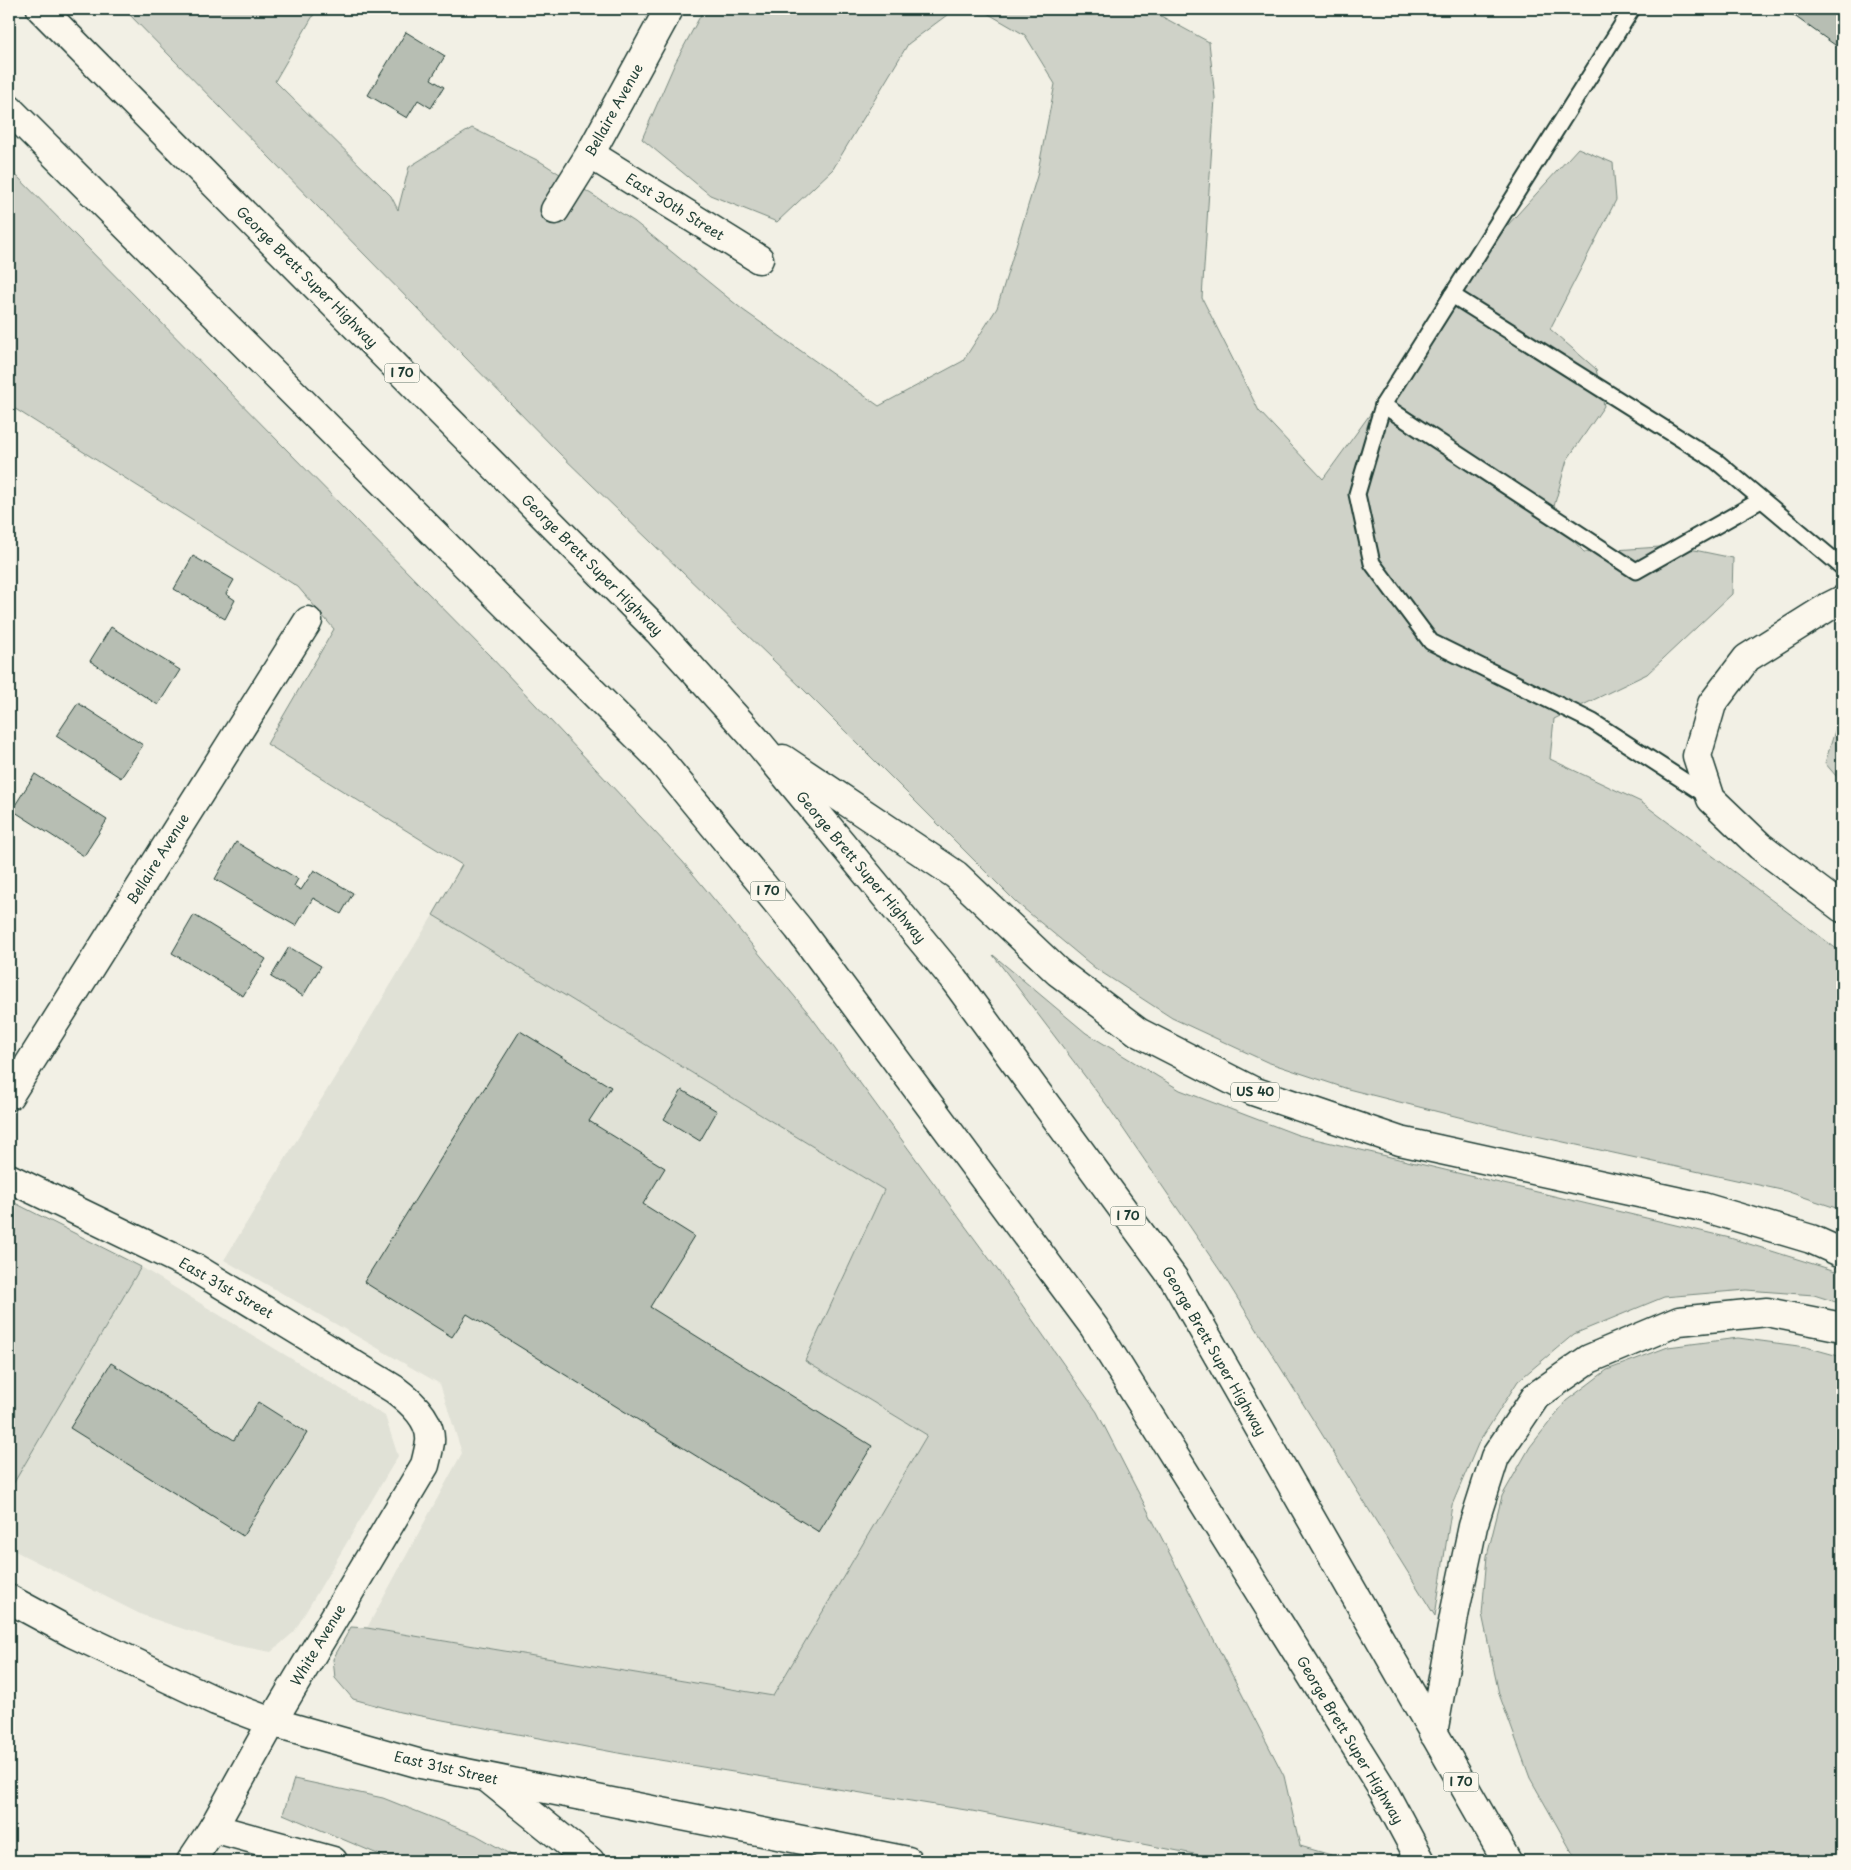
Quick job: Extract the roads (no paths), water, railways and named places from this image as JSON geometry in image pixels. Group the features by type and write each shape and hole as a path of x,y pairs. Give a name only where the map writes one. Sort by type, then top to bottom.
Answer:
{"main road":[{"name":"George Brett Super Highway","path":"41,9 658,631 758,742 953,978 1174,1279 1506,1861"},
{"name":"Bellaire Avenue","path":"556,210 590,154 669,9"},
{"name":"George Brett Super Highway","path":"9,109 655,754 798,928 1094,1327 1384,1790 1421,1861"},
{"name":"East 30th Street","path":"590,154 759,259"},
{"path":"1842,600 1747,658 1712,704 1697,756 1711,798 1760,846 1842,908"},
{"name":"Bellaire Avenue","path":"9,1096 308,621"},
{"name":"US 40","path":"758,742 956,875 1058,972 1138,1032 1253,1091 1400,1141 1703,1207 1810,1239 1842,1253"},
{"name":"East 31st Street","path":"9,1178 194,1268 394,1388 411,1402 426,1424"},
{"path":"1433,1733 1455,1611 1473,1526 1495,1457 1536,1396 1588,1359 1679,1321 1767,1312 1842,1327"},
{"name":"White Avenue","path":"191,1861 213,1828 272,1722 425,1465 430,1440 426,1424"},
{"name":"East 31st Street","path":"9,1599 72,1633 216,1701 272,1722 421,1764 908,1861"},
{"path":"486,1777 590,1861"},
{"path":"213,1828 333,1861"}],"lane":[{"path":"1632,9 1383,405 1357,494 1372,562 1431,642 1593,722 1711,798"},
{"path":"1452,294 1716,462 1842,567"},
{"path":"1383,405 1636,571 1761,500"}]}
